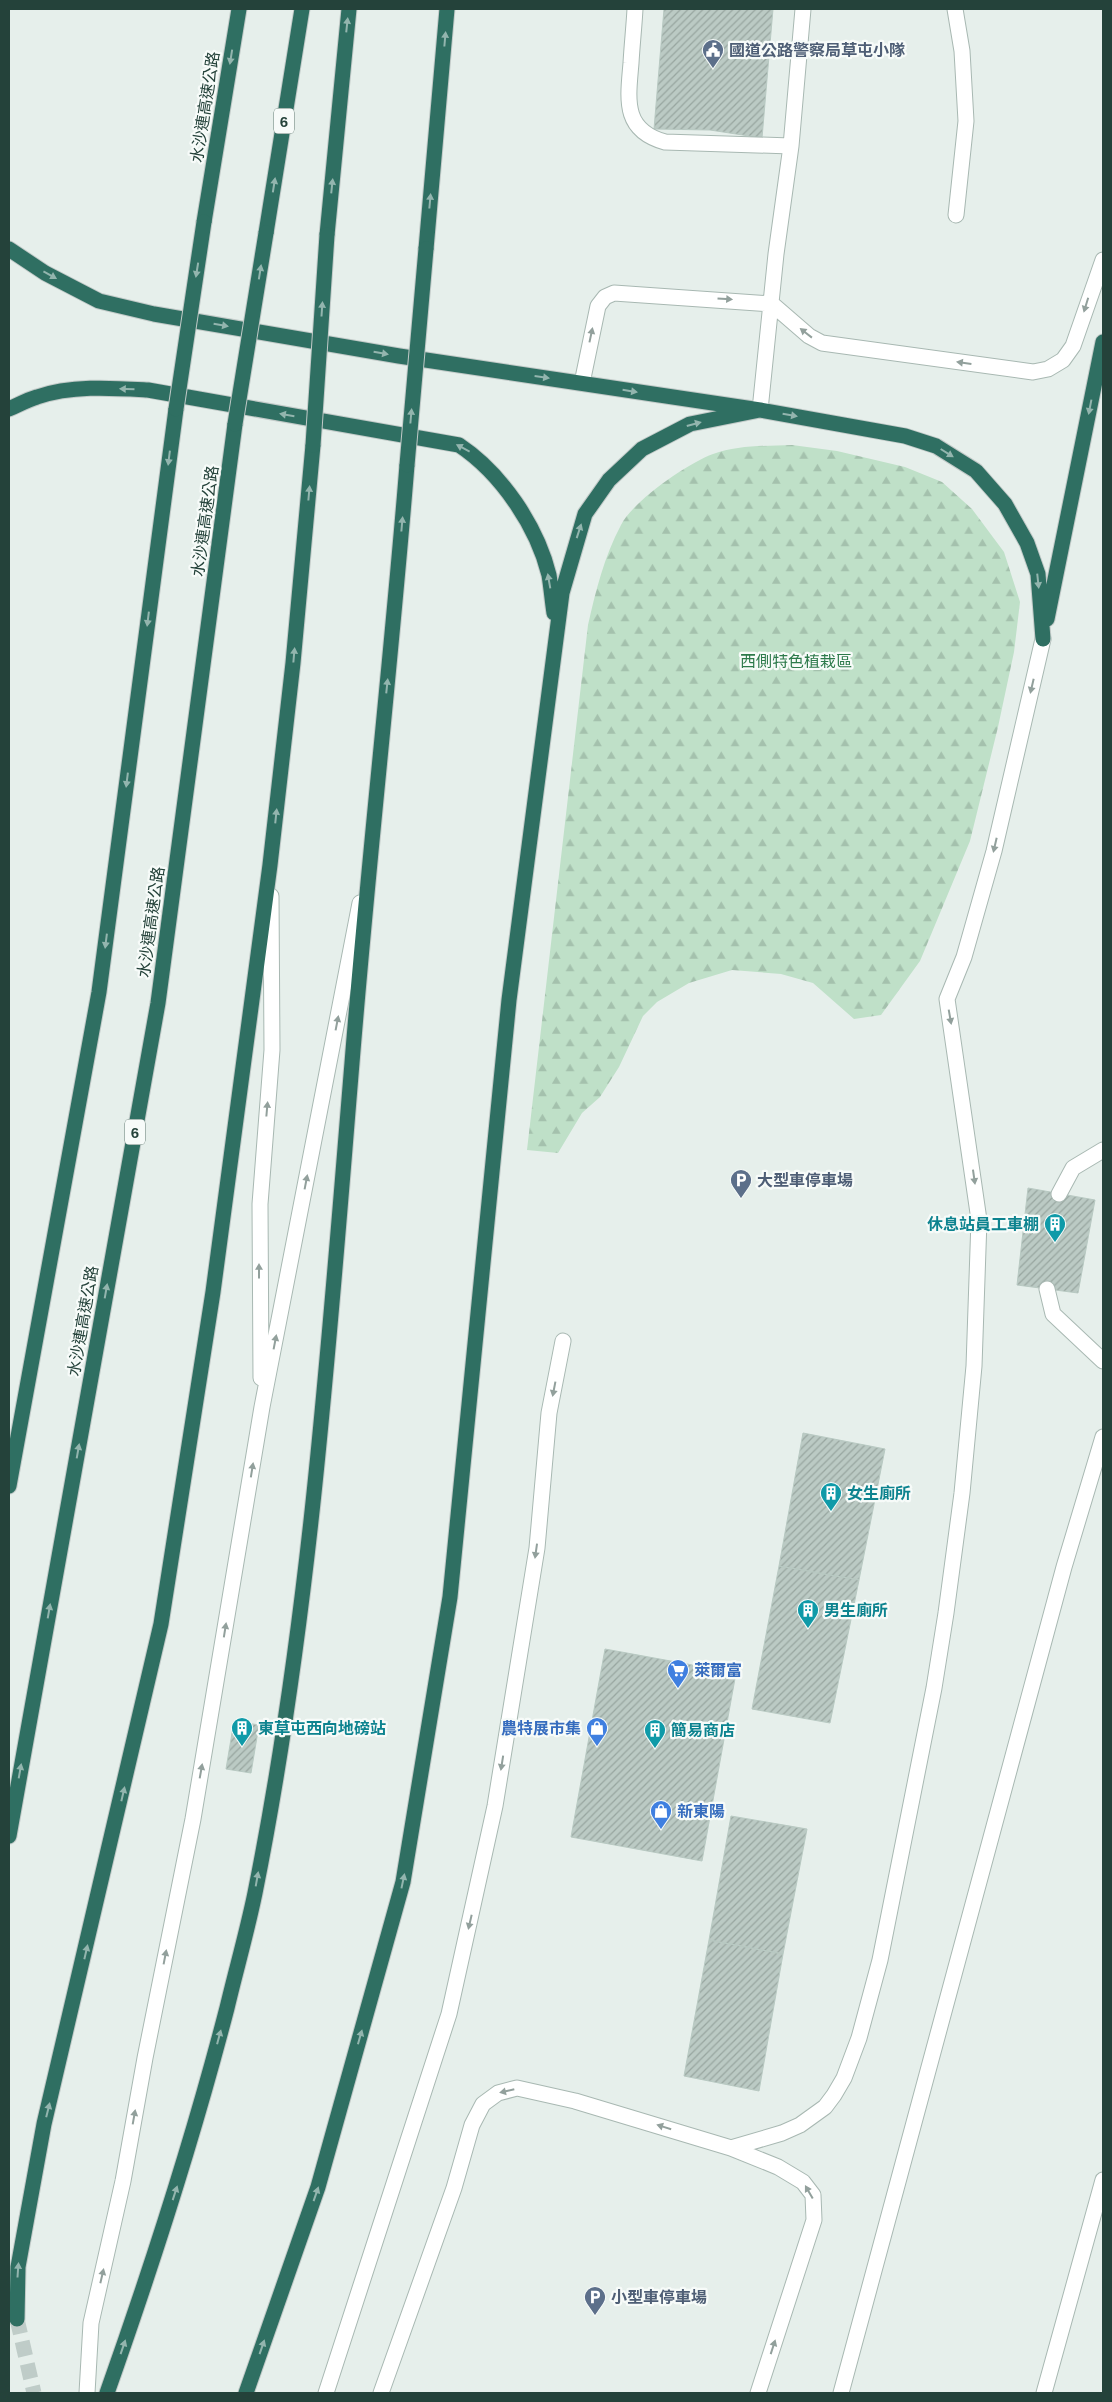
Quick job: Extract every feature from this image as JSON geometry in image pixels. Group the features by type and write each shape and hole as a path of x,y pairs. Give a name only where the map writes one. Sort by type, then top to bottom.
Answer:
{"highway":[{"name":"水沙連高速公路","path":"9,1486 99,992 176,409 239,9"},
{"name":"水沙連高速公路","path":"9,1836 158,1003 236,424 302,9"},
{"path":"17,2319 18,2267 44,2124 161,1624 213,1292 270,865 313,445 327,235 349,9"},
{"path":"107,2393 149,2276 189,2149 220,2033 255,1894 290,1692 313,1509 325,1384 368,868 407,464 447,9"},
{"path":"9,249 45,273 98,301 154,314 399,356 760,410 905,436 936,446 976,471 1005,504 1027,542 1038,574 1043,639"},
{"path":"1043,639 1103,342"},
{"path":"9,409 38,396 64,392 106,388 148,390 459,445 475,455 499,480 526,520 548,574 557,629"},
{"path":"246,2393 318,2186 403,1882 450,1597 509,1000 562,593 585,514 609,480 642,449 690,424 760,410"}],"lane":[{"path":"635,9 628,100 631,116 641,130 654,139 665,142 791,146"},
{"path":"760,410 781,208 791,146 803,9"},
{"path":"955,9 962,51 966,121 956,215"},
{"path":"582,383 598,306 605,297 614,293 772,304 809,336 822,343 1033,372 1048,369 1063,360 1073,346 1103,260"},
{"path":"731,2148 782,2133 800,2124 825,2107 834,2096 844,2078 858,2038 880,1960 934,1688 946,1613 962,1493 974,1366 979,1220 947,999 964,957 994,850 1043,639"},
{"path":"262,1407 260,1204 272,1050 270,865"},
{"path":"87,2393 91,2323 123,2181 144,2058 193,1818 262,1407 368,868"},
{"path":"1059,1194 1073,1168 1103,1150"},
{"path":"1047,1289 1053,1314 1103,1361"},
{"path":"326,2393 449,2014 495,1806 537,1548 549,1413 563,1341"},
{"path":"841,2393 1059,1586 1103,1437"},
{"path":"381,2393 454,2188 472,2125 483,2104 498,2092 517,2088 536,2091 610,2111 731,2148 778,2167 803,2182 813,2195 815,2204 814,2220 806,2250 758,2393"},
{"path":"1044,2393 1103,2180"}],"green space":[{"name":"西側特色植栽區","path":"792,445 837,451 905,467 942,482 972,509 1004,552 1020,602 1014,652 970,841 920,961 881,1015 854,1019 813,983 781,974 732,970 689,983 657,1002 643,1016 619,1067 600,1097 582,1113 558,1153 527,1150 588,625 605,561 627,515 649,494 676,474 702,459 723,451"}],"building":[{"name":"國道公路警察局草屯小隊","path":"664,9 773,9 762,138 710,130 654,129"},
{"name":"休息站員工車棚","path":"1028,1188 1095,1200 1078,1293 1017,1285"},
{"name":"女生廁所","path":"803,1433 885,1449 859,1580 779,1566"},
{"name":"男生廁所","path":"779,1566 859,1580 830,1723 752,1709"},
{"name":"簡易商店","path":"605,1649 736,1673 702,1861 571,1837"},
{"name":"東草屯西向地磅站","path":"234,1721 259,1725 251,1773 226,1769"},
{"path":"731,1816 807,1829 783,1954 709,1940"},
{"path":"709,1940 783,1954 759,2091 684,2076"}],"tunnel":[{"path":"17,2319 34,2393"}],"place":[{"name":"國道公路警察局草屯小隊","path":"713,69"},
{"name":"大型車停車場","path":"741,1199"},
{"name":"休息站員工車棚","path":"1055,1243"},
{"name":"女生廁所","path":"831,1512"},
{"name":"男生廁所","path":"808,1629"},
{"name":"萊爾富","path":"678,1689"},
{"name":"東草屯西向地磅站","path":"242,1747"},
{"name":"農特展市集","path":"597,1747"},
{"name":"簡易商店","path":"655,1749"},
{"name":"新東陽","path":"661,1830"},
{"name":"小型車停車場","path":"595,2316"}]}
